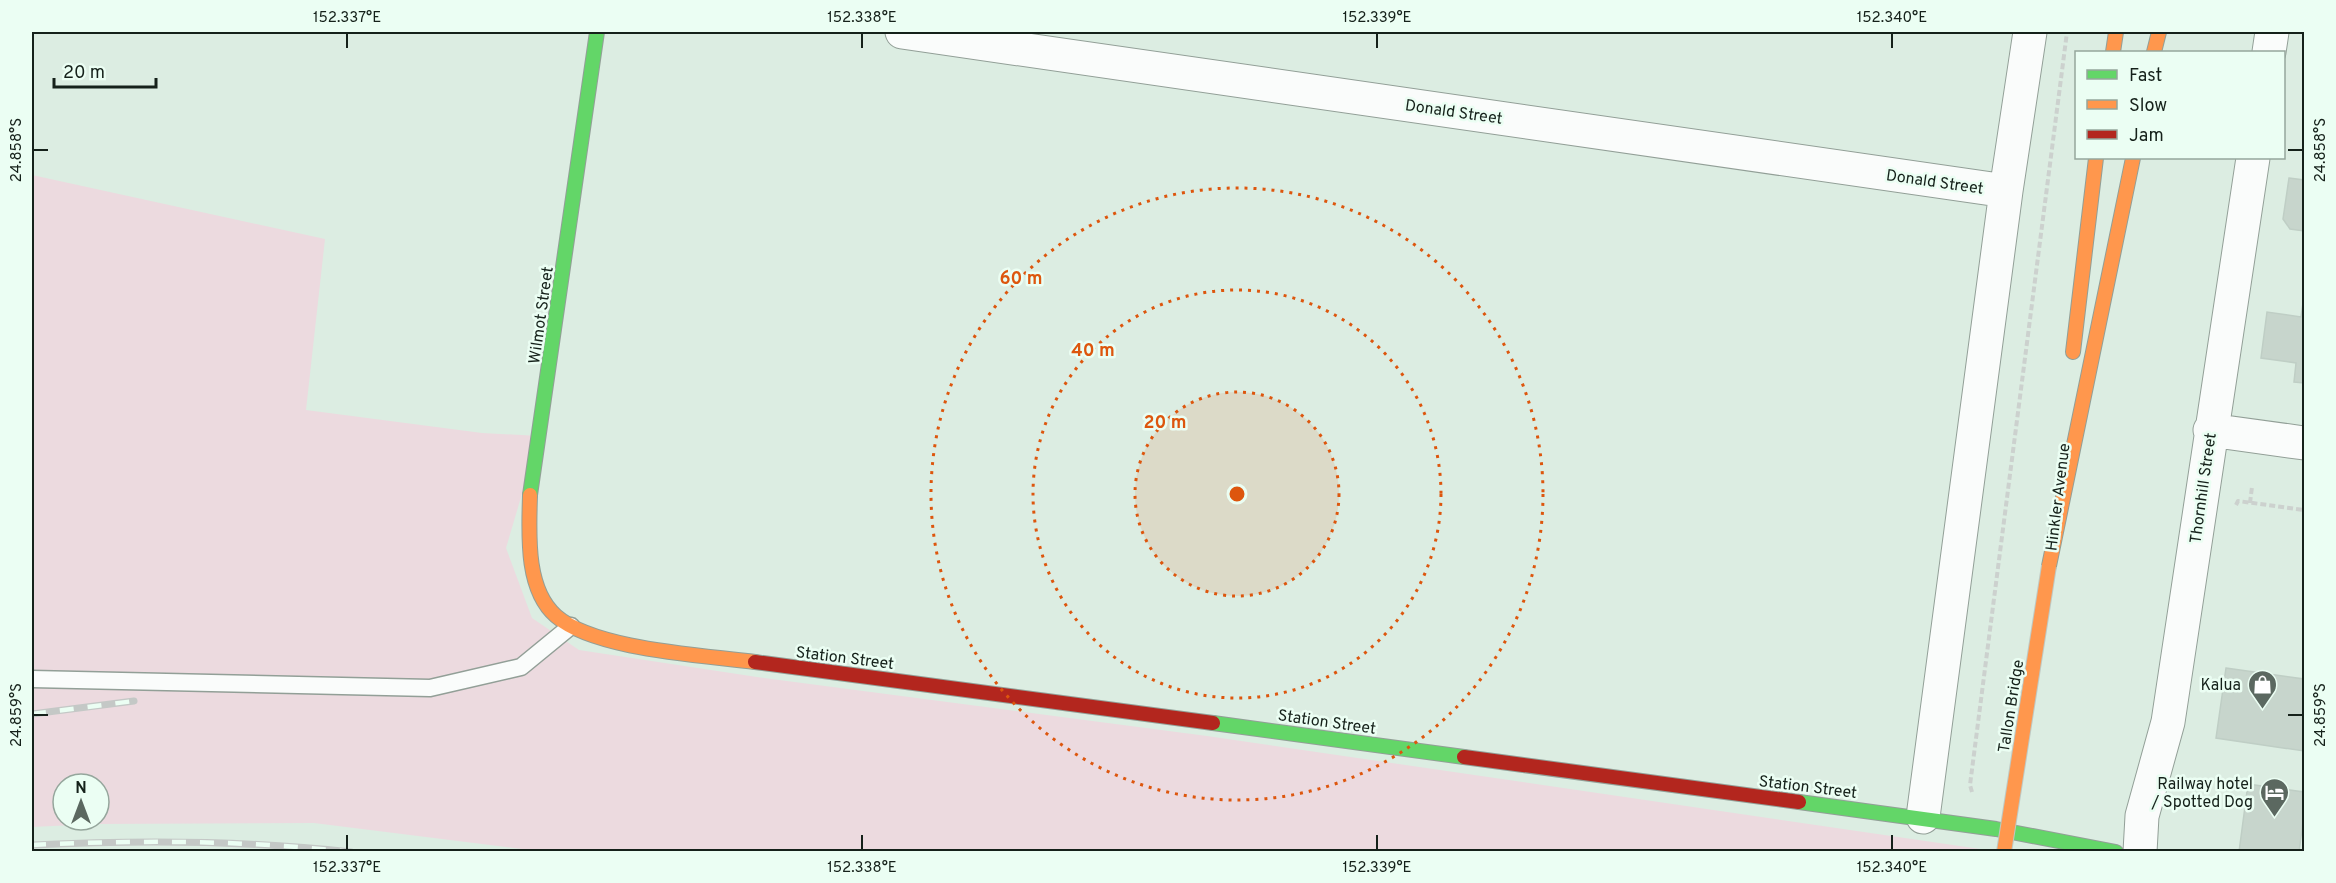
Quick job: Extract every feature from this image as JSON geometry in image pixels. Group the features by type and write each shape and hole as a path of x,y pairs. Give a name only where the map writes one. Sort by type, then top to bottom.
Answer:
{"street":[{"name":"Wilmot Street","path":"545,601 535,579 529,550 530,496 597,32"},
{"name":"Donald Street","path":"902,32 2006,191"},
{"path":"1923,817 2006,191 2030,32"},
{"path":"2113,51 2116,32"},
{"path":"2154,51 2159,32"},
{"path":"2269,51 2272,32"},
{"path":"2072,363 2096,159"},
{"name":"Hinkler Avenue","path":"2049,566 2133,159"},
{"name":"Thornhill Street","path":"2142,816 2168,722 2210,430 2253,159"},
{"name":"Hinkler Avenue","path":"2049,566 2067,411"},
{"path":"2210,430 2304,443"},
{"name":"Tallon Bridge","path":"2004,852 2049,566"},
{"name":"Station Street","path":"545,601 556,616 582,632 657,649 1217,722 1689,789 1923,817 2077,843 2116,852"},
{"path":"2116,852 2142,816"},
{"path":"2140,852 2142,816"}],"lane":[{"path":"32,679 430,688 521,667 571,626"}],"path":[{"path":"1973,795 1970,785 2067,32"},
{"path":"2250,503 2252,487"}],"shaded area":[{"path":"32,175 325,239 306,410 482,433 539,436 506,548 532,618 579,650 757,677 1207,736 1994,851 547,852 314,823 111,824 111,772 51,772 51,826 32,827"}],"building":[{"path":"2289,178 2304,180 2304,231 2290,229 2283,219"},
{"path":"2304,296 2304,383 2294,382 2296,363 2261,358 2267,312 2301,317"},
{"name":"Kalua","path":"2226,668 2304,679 2304,751 2216,738"},
{"name":"Railway hotel / Spotted Dog","path":"2248,784 2304,792 2304,814 2299,852 2239,852"}],"railway":[{"path":"32,714 134,701"},
{"path":"32,845 191,842 271,845 351,852"}],"traffic: fast":[{"path":"530,495 597,32"},
{"path":"1213,723 1464,757"},
{"path":"1799,802 1996,829 2116,852"}],"traffic: slow":[{"path":"2113,51 2116,32"},
{"path":"2154,51 2159,32"},
{"path":"2073,352 2096,159"},
{"path":"2049,566 2133,159"},
{"path":"530,495 529,526 534,576 546,605 556,616 596,637 622,644 755,662"},
{"path":"2004,852 2049,566"}],"traffic: jam":[{"path":"755,662 1213,723"},
{"path":"1464,757 1799,802"}],"place":[{"name":"Kalua","path":"2262,710"},
{"name":"Railway hotel / Spotted Dog","path":"2274,818"}]}
